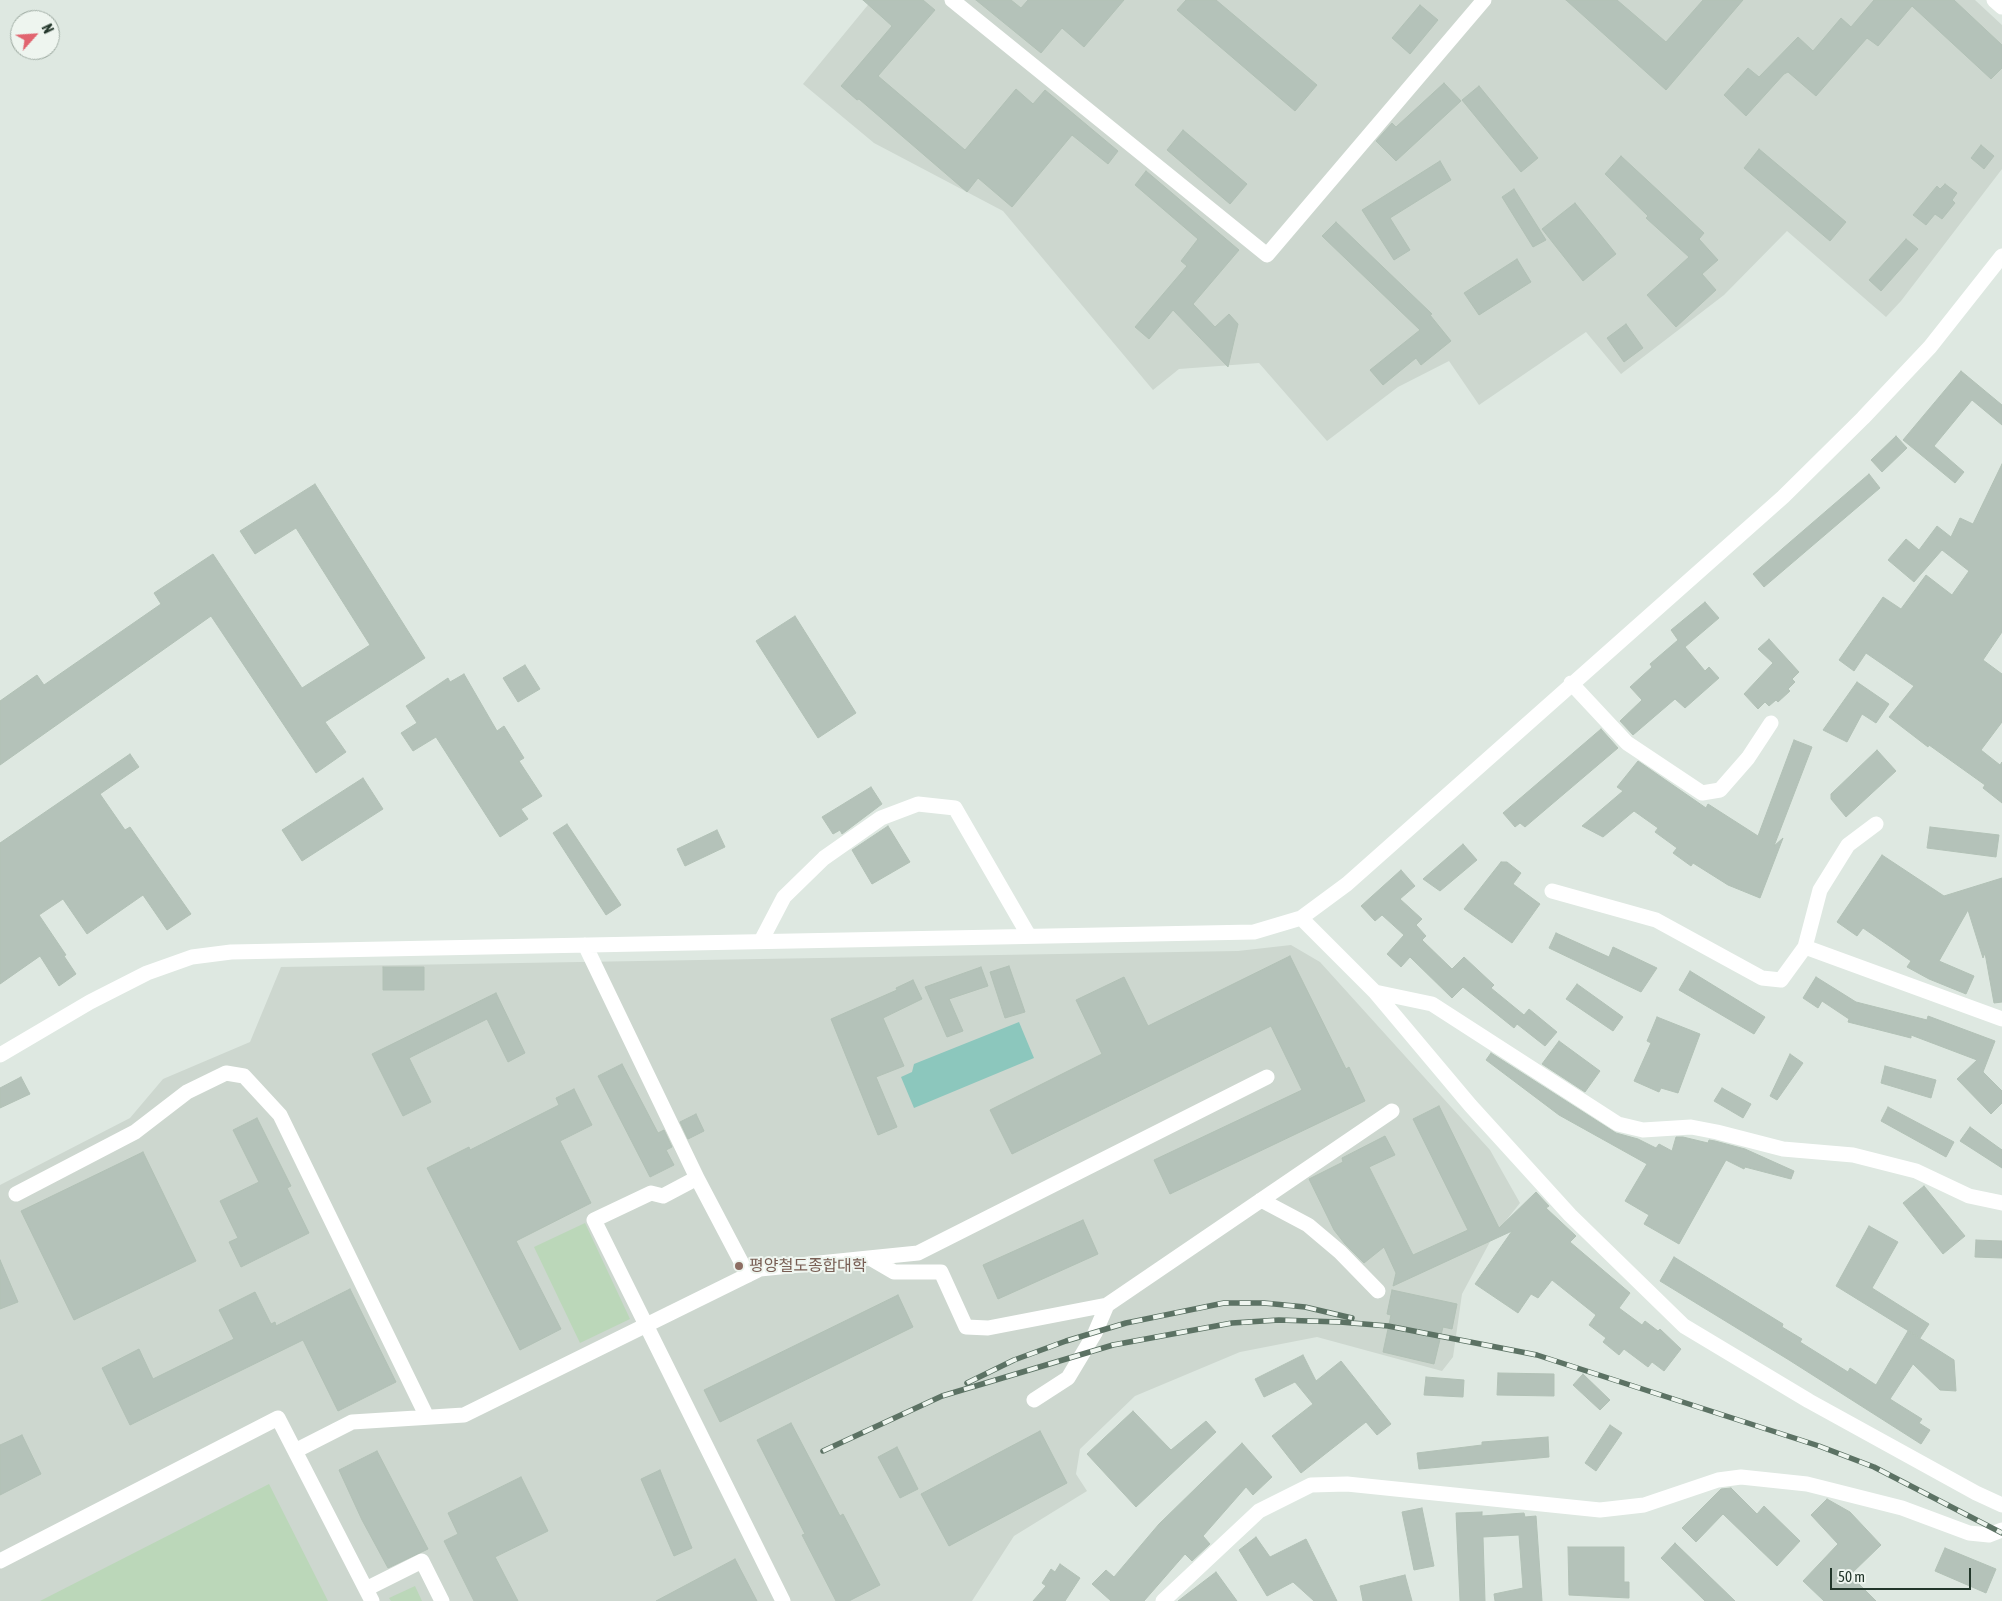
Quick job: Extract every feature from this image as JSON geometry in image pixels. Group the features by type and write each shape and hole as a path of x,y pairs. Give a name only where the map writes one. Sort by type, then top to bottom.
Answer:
{"street":[{"path":"952,0 1267,255 1484,0"},
{"path":"1994,0 2002,7"},
{"path":"0,1055 90,1002 147,973 192,957 231,952 1254,932 1301,918 1347,884 1571,683 1783,497 1863,418 1930,347 2002,256"},
{"path":"1571,683 1628,743 1702,793 1720,790 1748,758 1771,723"},
{"path":"761,941 784,897 824,858 882,818 918,804 955,808 1029,936"},
{"path":"1552,891 1656,920 1762,978 1781,980 1805,947 1820,890 1848,845 1876,824"},
{"path":"1301,918 1375,992 1470,1105 1570,1215 1684,1326 1809,1401 1976,1493 2002,1505"},
{"path":"585,945 697,1178 748,1275"},
{"path":"1805,947 2002,1019"},
{"path":"1375,992 1432,1004 1618,1124 1643,1130 1691,1127 1784,1149 1853,1155 1916,1171 1969,1196 2002,1202"},
{"path":"16,1194 134,1132 187,1092 226,1073 244,1076 280,1115 426,1417"},
{"path":"296,1451 352,1422 464,1415 760,1269 918,1252 1267,1077"},
{"path":"870,1258 894,1272 941,1272 966,1327 988,1328 1107,1306 1392,1111"},
{"path":"697,1178 663,1196 651,1193 594,1220 783,1601"},
{"path":"1261,1200 1308,1225 1340,1252 1378,1291"},
{"path":"1034,1400 1068,1378 1095,1333 1107,1306"},
{"path":"0,1561 278,1418 369,1595 422,1561 442,1601"},
{"path":"1163,1601 1259,1511 1311,1485 1347,1484 1600,1510 1644,1505 1718,1480 1741,1477 1807,1484 1902,1508 1969,1533 1989,1535 2002,1530"}],"shaded area":[{"path":"872,0 1975,0 2002,25 2002,169 1901,301 1886,317 1787,231 1724,295 1621,374 1586,332 1479,405 1449,361 1398,387 1327,441 1259,363 1179,369 1153,390 1003,211 874,143 803,84"},
{"name":"평양철도종합대학","path":"1291,945 1320,962 1490,1150 1520,1203 1492,1238 1462,1294 1453,1357 1442,1371 1317,1337 1240,1352 1135,1396 1080,1449 1076,1474 1087,1491 1014,1536 972,1601 0,1601 0,1185 130,1118 163,1079 250,1042 281,967 1238,951"}],"green space":[{"path":"585,1223 630,1319 580,1343 534,1247"},
{"path":"269,1484 328,1601 40,1601"},
{"path":"415,1586 422,1601 391,1601 389,1598"}],"water":[{"path":"1019,1022 1034,1058 914,1108 901,1077 912,1072 914,1064"}],"building":[{"path":"863,0 923,0 935,10 878,76 965,150 1016,89 1033,104 1045,90 1118,151 1108,164 1072,135 1012,207 978,178 967,192 859,99 857,100 841,86 892,26"},
{"path":"976,0 1011,0 1021,8 1028,0 1124,0 1084,47 1062,28 1041,53"},
{"path":"1186,0 1216,0 1317,85 1295,111 1177,10"},
{"path":"1566,0 1617,0 1666,42 1703,0 1743,0 1666,90"},
{"path":"1874,0 1954,0 2002,45 2002,68 1991,79 1912,6 1878,46 1867,38 1816,96 1788,72 1784,74 1746,116 1724,95 1748,68 1759,77 1798,37 1813,51 1841,18 1851,27"},
{"path":"1420,5 1438,20 1410,54 1392,38"},
{"path":"1444,83 1461,101 1396,161 1376,141 1392,123 1396,127"},
{"path":"1479,86 1538,158 1521,172 1462,100"},
{"path":"1183,130 1247,184 1230,204 1167,150"},
{"path":"1981,145 1994,156 1984,169 1971,158"},
{"path":"1759,149 1846,222 1830,241 1744,168"},
{"path":"1621,156 1704,233 1699,239 1718,260 1702,274 1716,290 1676,327 1647,295 1689,257 1646,218 1648,216 1605,174"},
{"path":"1440,161 1451,180 1390,218 1410,250 1394,260 1362,210"},
{"path":"1146,171 1239,250 1193,304 1215,327 1229,314 1238,324 1228,367 1173,310 1149,339 1135,327 1187,266 1181,261 1198,239 1135,185"},
{"path":"1945,184 1957,193 1952,200 1955,203 1942,219 1935,214 1926,225 1913,215 1937,186 1940,189"},
{"path":"1514,189 1546,240 1533,247 1502,197"},
{"path":"1575,203 1616,254 1583,281 1542,229"},
{"path":"1336,222 1432,314 1430,315 1451,341 1421,365 1416,358 1383,385 1370,370 1420,330 1322,236"},
{"path":"1906,239 1918,249 1881,291 1869,280"},
{"path":"1517,259 1531,282 1479,315 1464,293"},
{"path":"1626,324 1643,348 1624,362 1607,338"},
{"path":"1961,371 2002,405 2002,425 1972,400 1934,446 1964,472 1955,483 1903,440"},
{"path":"1896,436 1907,448 1882,472 1871,460"},
{"path":"2002,464 2002,632 1983,660 2002,674 2002,722 1981,750 2000,765 2002,762 2002,803 1983,788 1985,785 1929,745 1928,747 1889,717 1914,686 1866,653 1854,671 1839,660 1883,597 1901,609 1926,575 1952,595 1969,571 1942,550 1914,582 1888,560 1906,539 1919,550 1937,526 1951,537 1960,518 1973,524"},
{"path":"1869,474 1880,488 1764,587 1753,574"},
{"path":"315,484 425,658 325,722 346,752 316,773 211,616 0,765 0,701 37,675 44,685 161,604 154,593 213,554 302,688 370,645 296,528 255,554 240,531"},
{"path":"1705,602 1719,618 1685,647 1705,671 1709,667 1719,678 1685,708 1675,699 1633,735 1620,721 1642,700 1630,687 1652,667 1650,664 1678,640 1671,630"},
{"path":"795,616 856,713 818,738 756,641"},
{"path":"1769,639 1799,672 1792,679 1795,682 1788,689 1790,691 1778,702 1776,700 1769,706 1765,702 1758,709 1744,694 1773,663 1758,649"},
{"path":"525,665 540,689 518,702 503,678"},
{"path":"464,674 497,731 504,726 524,758 519,761 542,796 521,809 528,819 500,837 436,737 413,751 401,733 417,723 406,706 448,678 450,682"},
{"path":"1857,682 1889,704 1876,723 1862,714 1847,742 1823,730"},
{"path":"1601,729 1618,748 1525,827 1520,823 1515,827 1503,813"},
{"path":"1794,740 1812,747 1774,846 1783,838 1760,898 1728,885 1693,863 1691,866 1673,853 1677,848 1655,832 1658,828 1634,811 1603,837 1582,826 1623,791 1617,787 1638,761 1706,808 1708,804 1758,836"},
{"path":"1877,750 1896,771 1846,817 1831,799 1831,794"},
{"path":"130,754 139,767 100,794 125,830 130,827 191,914 167,930 143,895 87,934 63,899 39,915 66,955 64,956 76,974 59,986 40,956 0,984 0,843"},
{"path":"363,778 383,809 302,861 282,830"},
{"path":"871,787 882,804 842,834 840,830 833,834 822,817"},
{"path":"567,824 621,905 606,915 553,833"},
{"path":"888,826 910,862 872,884 852,850"},
{"path":"1930,827 1999,835 1996,857 1927,848"},
{"path":"717,830 725,847 685,866 677,849"},
{"path":"1463,844 1477,860 1440,891 1423,879"},
{"path":"1882,855 1944,896 2002,878 2002,1002 1994,1003 1985,953 1983,958 1968,910 1939,961 1974,976 1966,994 1929,979 1907,967 1911,961 1863,928 1857,936 1837,922"},
{"path":"1501,862 1507,862 1521,873 1513,884 1540,904 1512,943 1464,909"},
{"path":"1401,870 1415,886 1400,899 1422,919 1416,925 1426,936 1422,940 1452,969 1464,957 1494,985 1491,988 1524,1015 1529,1009 1557,1032 1545,1046 1517,1024 1514,1028 1463,987 1452,998 1410,957 1401,967 1387,954 1404,935 1382,915 1375,921 1361,906"},
{"path":"1556,933 1609,957 1613,947 1657,968 1641,992 1549,948"},
{"path":"1290,956 1346,1069 1349,1067 1365,1101 1170,1194 1154,1160 1302,1090 1271,1026 1012,1154 990,1110 1102,1054 1076,1000 1124,977 1148,1026"},
{"path":"1009,966 1025,1012 1005,1018 990,972"},
{"path":"383,967 424,967 424,990 383,990"},
{"path":"981,967 988,986 949,999 963,1031 947,1037 925,987"},
{"path":"1690,971 1765,1017 1754,1034 1679,990"},
{"path":"1816,977 1856,1002 1927,1020 1928,1016 1995,1041 1983,1072 2002,1091 2002,1103 1991,1114 1957,1079 1977,1060 1911,1035 1911,1038 1848,1022 1849,1019 1822,1001 1818,1008 1803,998"},
{"path":"913,980 922,999 883,1018 904,1066 876,1077 897,1127 878,1135 831,1019 897,990 896,988"},
{"path":"1577,984 1623,1017 1613,1031 1566,999"},
{"path":"496,993 525,1053 508,1062 487,1019 409,1058 431,1102 403,1116 372,1054"},
{"path":"1657,1017 1700,1034 1678,1093 1661,1088 1659,1092 1634,1081 1651,1043 1647,1041"},
{"path":"1559,1041 1600,1071 1585,1092 1542,1064"},
{"path":"1491,1053 1616,1133 1638,1139 1656,1148 1659,1144 1672,1151 1676,1137 1708,1143 1709,1140 1715,1141 1745,1149 1794,1171 1791,1179 1745,1167 1744,1169 1726,1160 1679,1244 1644,1224 1649,1215 1625,1201 1647,1164 1559,1115 1486,1060"},
{"path":"1790,1054 1803,1063 1777,1100 1770,1096"},
{"path":"622,1064 658,1133 664,1130 672,1147 666,1150 674,1165 650,1177 598,1076"},
{"path":"1885,1066 1936,1080 1931,1098 1881,1083"},
{"path":"21,1077 30,1094 0,1108 0,1088"},
{"path":"1722,1088 1751,1104 1743,1118 1714,1101"},
{"path":"574,1089 592,1125 560,1141 591,1203 516,1241 561,1329 520,1350 427,1168 469,1147 470,1150 559,1105 556,1098"},
{"path":"1439,1106 1499,1228 1536,1192 1549,1206 1546,1208 1576,1236 1570,1242 1630,1293 1619,1308 1642,1325 1645,1321 1658,1331 1660,1329 1681,1349 1664,1371 1652,1362 1648,1367 1624,1349 1619,1355 1603,1342 1606,1338 1589,1325 1596,1315 1552,1280 1538,1298 1531,1294 1518,1313 1475,1284 1512,1231 1393,1286 1396,1273 1384,1247 1364,1263 1345,1244 1334,1230 1309,1179 1343,1162 1342,1158 1385,1136 1395,1155 1369,1167 1413,1255 1468,1230 1413,1119"},
{"path":"1888,1107 1954,1142 1946,1157 1881,1121"},
{"path":"696,1114 704,1131 688,1139 680,1122"},
{"path":"257,1118 291,1186 287,1188 309,1233 241,1267 229,1242 238,1238 220,1201 259,1182 233,1130"},
{"path":"1970,1127 2002,1150 2002,1168 1960,1141"},
{"path":"143,1152 196,1261 74,1320 21,1211"},
{"path":"1924,1186 1965,1236 1943,1254 1903,1203"},
{"path":"1083,1220 1098,1254 998,1299 983,1265"},
{"path":"1869,1226 1898,1242 1872,1288 1929,1324 1920,1338 1836,1286"},
{"path":"1976,1240 2002,1241 2002,1258 1975,1257"},
{"path":"1674,1257 1783,1324 1782,1327 1802,1339 1800,1342 1848,1372 1850,1368 1876,1385 1908,1331 1954,1360 1956,1391 1940,1390 1913,1364 1890,1399 1922,1419 1919,1423 1930,1430 1921,1444 1660,1281"},
{"path":"0,1260 18,1302 0,1309"},
{"path":"350,1289 396,1382 338,1411 303,1340 130,1425 102,1368 139,1349 153,1379 234,1339 219,1310 255,1292 271,1324 275,1322 276,1326"},
{"path":"1392,1290 1457,1304 1452,1329 1443,1327 1434,1364 1383,1352 1391,1315 1387,1314"},
{"path":"898,1295 913,1327 720,1422 704,1390"},
{"path":"1303,1355 1316,1381 1341,1361 1391,1424 1377,1435 1366,1422 1301,1473 1272,1436 1313,1404 1295,1382 1264,1397 1255,1379"},
{"path":"1498,1373 1554,1374 1554,1396 1497,1395"},
{"path":"1583,1374 1610,1400 1600,1410 1573,1385"},
{"path":"1426,1377 1464,1380 1463,1397 1424,1395"},
{"path":"1133,1411 1171,1450 1206,1421 1216,1432 1136,1507 1087,1454"},
{"path":"791,1423 840,1516 843,1514 880,1585 849,1601 836,1601 802,1535 805,1534 757,1440"},
{"path":"1610,1425 1622,1433 1596,1471 1585,1463"},
{"path":"1040,1431 1067,1483 949,1546 921,1494"},
{"path":"22,1435 41,1474 0,1495 0,1445"},
{"path":"1548,1437 1549,1457 1419,1469 1417,1453 1482,1445 1482,1442"},
{"path":"1242,1443 1272,1477 1253,1495 1246,1487 1203,1536 1210,1544 1192,1561 1185,1554 1144,1601 1111,1601 1092,1584 1106,1570 1114,1577 1159,1524"},
{"path":"897,1447 918,1489 900,1498 878,1457"},
{"path":"377,1451 428,1549 388,1568 362,1520 339,1470"},
{"path":"660,1470 692,1548 674,1556 641,1479"},
{"path":"521,1477 548,1531 495,1557 518,1601 474,1601 444,1541 458,1534 448,1513"},
{"path":"1731,1488 1757,1514 1764,1506 1800,1541 1777,1566 1723,1514 1696,1542 1682,1528 1721,1489"},
{"path":"1827,1499 1850,1512 1881,1545 1850,1575 1876,1601 1824,1601 1803,1581 1838,1544 1811,1515"},
{"path":"1422,1508 1434,1566 1414,1570 1402,1512"},
{"path":"1482,1512 1482,1516 1524,1513 1525,1517 1536,1516 1542,1601 1495,1601 1494,1594 1523,1588 1519,1535 1483,1537 1485,1601 1460,1601 1456,1513"},
{"path":"1256,1537 1270,1557 1306,1539 1337,1601 1314,1601 1293,1582 1267,1596 1239,1550"},
{"path":"1675,1543 1735,1601 1705,1601 1661,1558"},
{"path":"1568,1547 1624,1547 1624,1582 1629,1582 1629,1598 1569,1595"},
{"path":"1945,1548 1996,1569 1986,1593 1935,1571"},
{"path":"735,1559 757,1601 656,1601"},
{"path":"1060,1564 1080,1578 1065,1601 1033,1601 1046,1586 1042,1583 1051,1569 1055,1572"},
{"path":"1216,1572 1237,1601 1178,1601"},
{"path":"1405,1575 1412,1601 1363,1601 1360,1586"}],"railway":[{"path":"967,1383 1014,1360 1066,1341 1126,1323 1224,1303 1264,1303 1305,1307 1352,1318"},
{"path":"823,1451 942,1396 1113,1345 1232,1323 1279,1320 1340,1322 1388,1326 1537,1355 1819,1446 1874,1467 2002,1533"}],"place":[{"name":"평양철도종합대학","path":"739,1266"}]}
